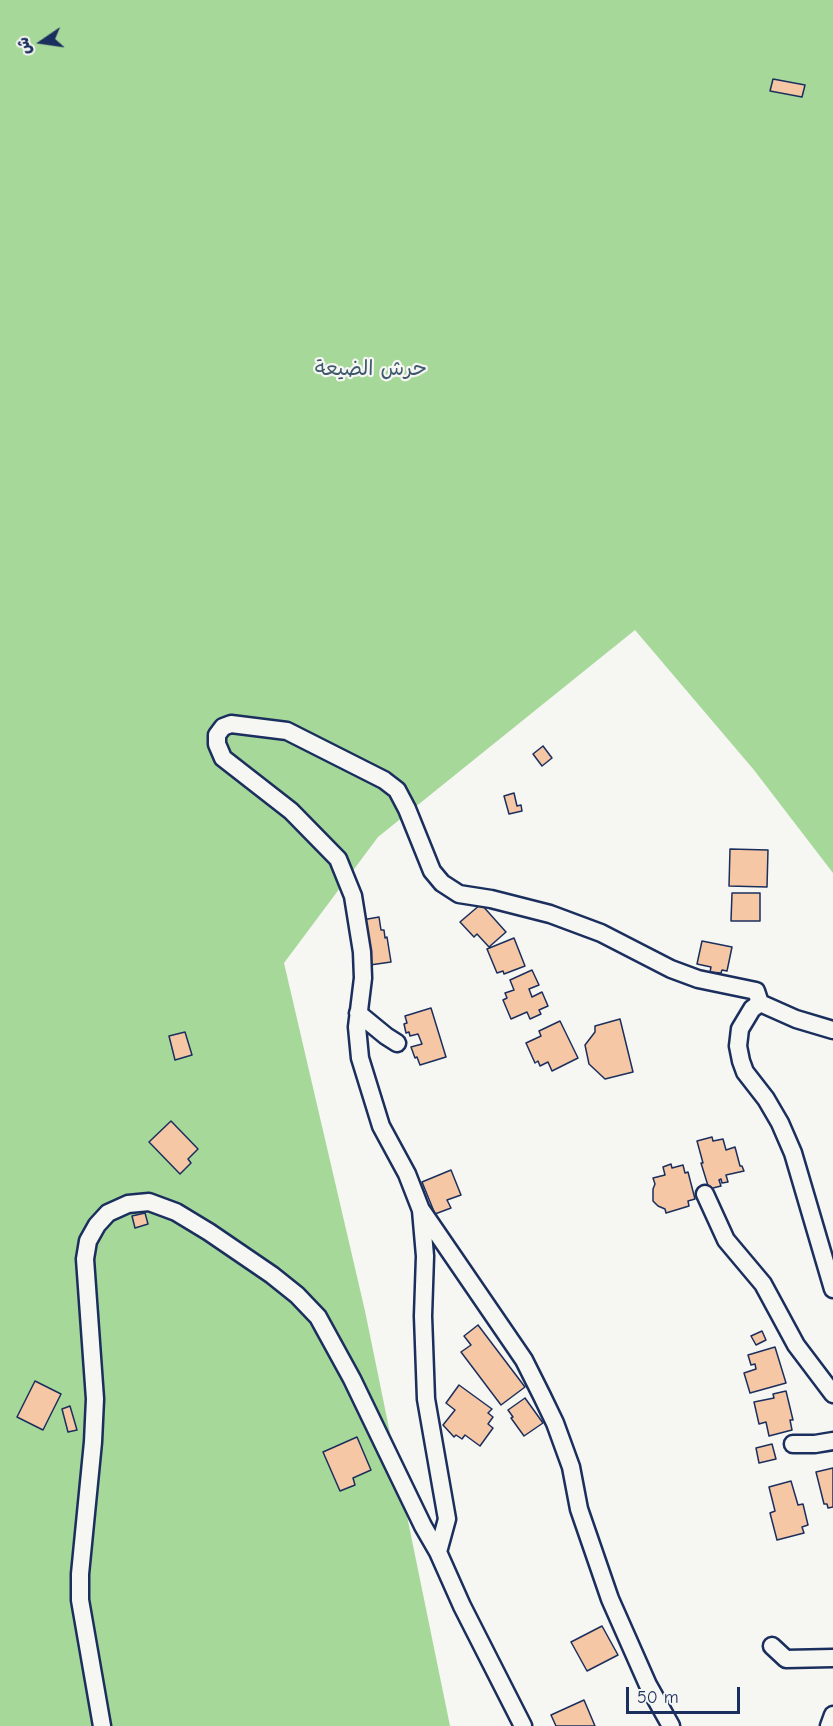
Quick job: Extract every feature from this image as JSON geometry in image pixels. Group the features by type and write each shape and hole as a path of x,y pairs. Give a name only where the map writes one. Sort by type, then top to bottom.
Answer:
{"street":[{"path":"671,1726 648,1685 610,1599 579,1509 571,1467 555,1423 542,1396 524,1360 421,1210 407,1174 381,1126 360,1058 358,1013 363,978 362,952 353,896 338,859 291,811 223,758 217,744 217,735 223,727 231,724 287,731 384,780 397,790 432,871 441,883 459,894 491,899 550,914 601,933 670,969 698,979 756,991 760,1003 796,1019 833,1030"},
{"path":"760,1003 752,1009 740,1029 738,1046 741,1061 745,1072 766,1099 780,1123 793,1153 833,1289"},
{"path":"358,1013 397,1042"},
{"path":"705,1194 726,1240 763,1284 796,1345 833,1394"},
{"path":"102,1726 80,1600 80,1574 95,1399 85,1259 88,1241 97,1225 108,1213 128,1204 149,1202 176,1212 209,1232 272,1275 297,1295 318,1317 334,1343 523,1726"},
{"path":"421,1210 425,1256 423,1317 426,1399 447,1519 438,1552"},
{"path":"793,1444 833,1441"},
{"path":"772,1646 786,1659 833,1658"},
{"path":"829,1726 833,1715"}],"green space":[{"name":"حرش الضيعة","path":"0,0 833,0 833,873 754,770 635,630 378,837 284,963 365,1311 450,1726 0,1726"}],"building":[{"path":"773,79 805,85 802,97 770,91"},
{"path":"543,746 552,758 542,766 533,754"},
{"path":"514,793 517,806 521,805 522,811 509,814 504,796"},
{"path":"730,849 768,850 767,887 729,886"},
{"path":"732,893 760,893 760,921 731,921"},
{"path":"481,904 506,932 489,947 477,934 474,937 460,922"},
{"path":"379,917 381,930 384,930 385,938 387,937 391,962 370,965 362,920"},
{"path":"514,938 525,966 504,974 503,971 497,973 487,949"},
{"path":"702,941 732,947 727,971 710,972 711,967 697,964"},
{"path":"532,970 539,985 529,989 532,997 542,992 548,1006 539,1010 541,1014 530,1019 527,1012 511,1019 503,1000 507,998 505,993 514,990 510,980"},
{"path":"431,1008 446,1057 420,1065 411,1047 422,1044 418,1034 410,1036 409,1032 406,1033 405,1016"},
{"path":"620,1019 633,1072 605,1079 589,1064 585,1045 595,1032 595,1026"},
{"path":"560,1021 578,1058 552,1071 548,1062 540,1066 538,1061 535,1063 526,1043 541,1036 539,1031"},
{"path":"185,1032 192,1055 175,1060 169,1036"},
{"path":"171,1121 198,1149 188,1159 191,1163 180,1174 149,1142"},
{"path":"712,1137 713,1141 723,1139 726,1150 735,1147 740,1166 744,1171 726,1175 728,1182 722,1183 721,1179 719,1180 721,1186 709,1189 697,1141"},
{"path":"671,1164 672,1168 683,1165 685,1173 688,1172 695,1199 688,1201 689,1206 666,1213 665,1209 653,1201 655,1184 653,1178 665,1175 663,1167"},
{"path":"451,1170 461,1195 447,1200 451,1208 435,1214 422,1182"},
{"path":"145,1213 148,1224 135,1228 132,1216"},
{"path":"478,1325 525,1387 501,1405 461,1352 471,1345 464,1336"},
{"path":"762,1331 766,1340 756,1345 751,1336"},
{"path":"775,1347 786,1383 750,1393 744,1373 756,1369 755,1364 751,1365 748,1355"},
{"path":"35,1381 61,1394 43,1430 17,1417"},
{"path":"459,1385 492,1409 488,1413 493,1417 488,1424 493,1428 480,1446 465,1435 462,1439 456,1435 454,1437 443,1425 455,1410 446,1403"},
{"path":"786,1391 793,1420 790,1420 792,1430 769,1436 766,1422 759,1424 754,1402 774,1398 773,1394"},
{"path":"525,1398 543,1423 524,1436 508,1410"},
{"path":"70,1406 77,1430 68,1432 62,1409"},
{"path":"357,1437 371,1470 353,1478 355,1485 340,1491 323,1452"},
{"path":"772,1444 776,1459 759,1463 756,1448"},
{"path":"833,1468 833,1507 828,1508 827,1504 824,1504 816,1472"},
{"path":"791,1481 798,1505 803,1504 808,1525 802,1527 804,1533 777,1540 770,1513 775,1511 769,1487"},
{"path":"602,1626 618,1655 587,1671 571,1642"},
{"path":"584,1700 595,1726 556,1726 551,1715"}]}
